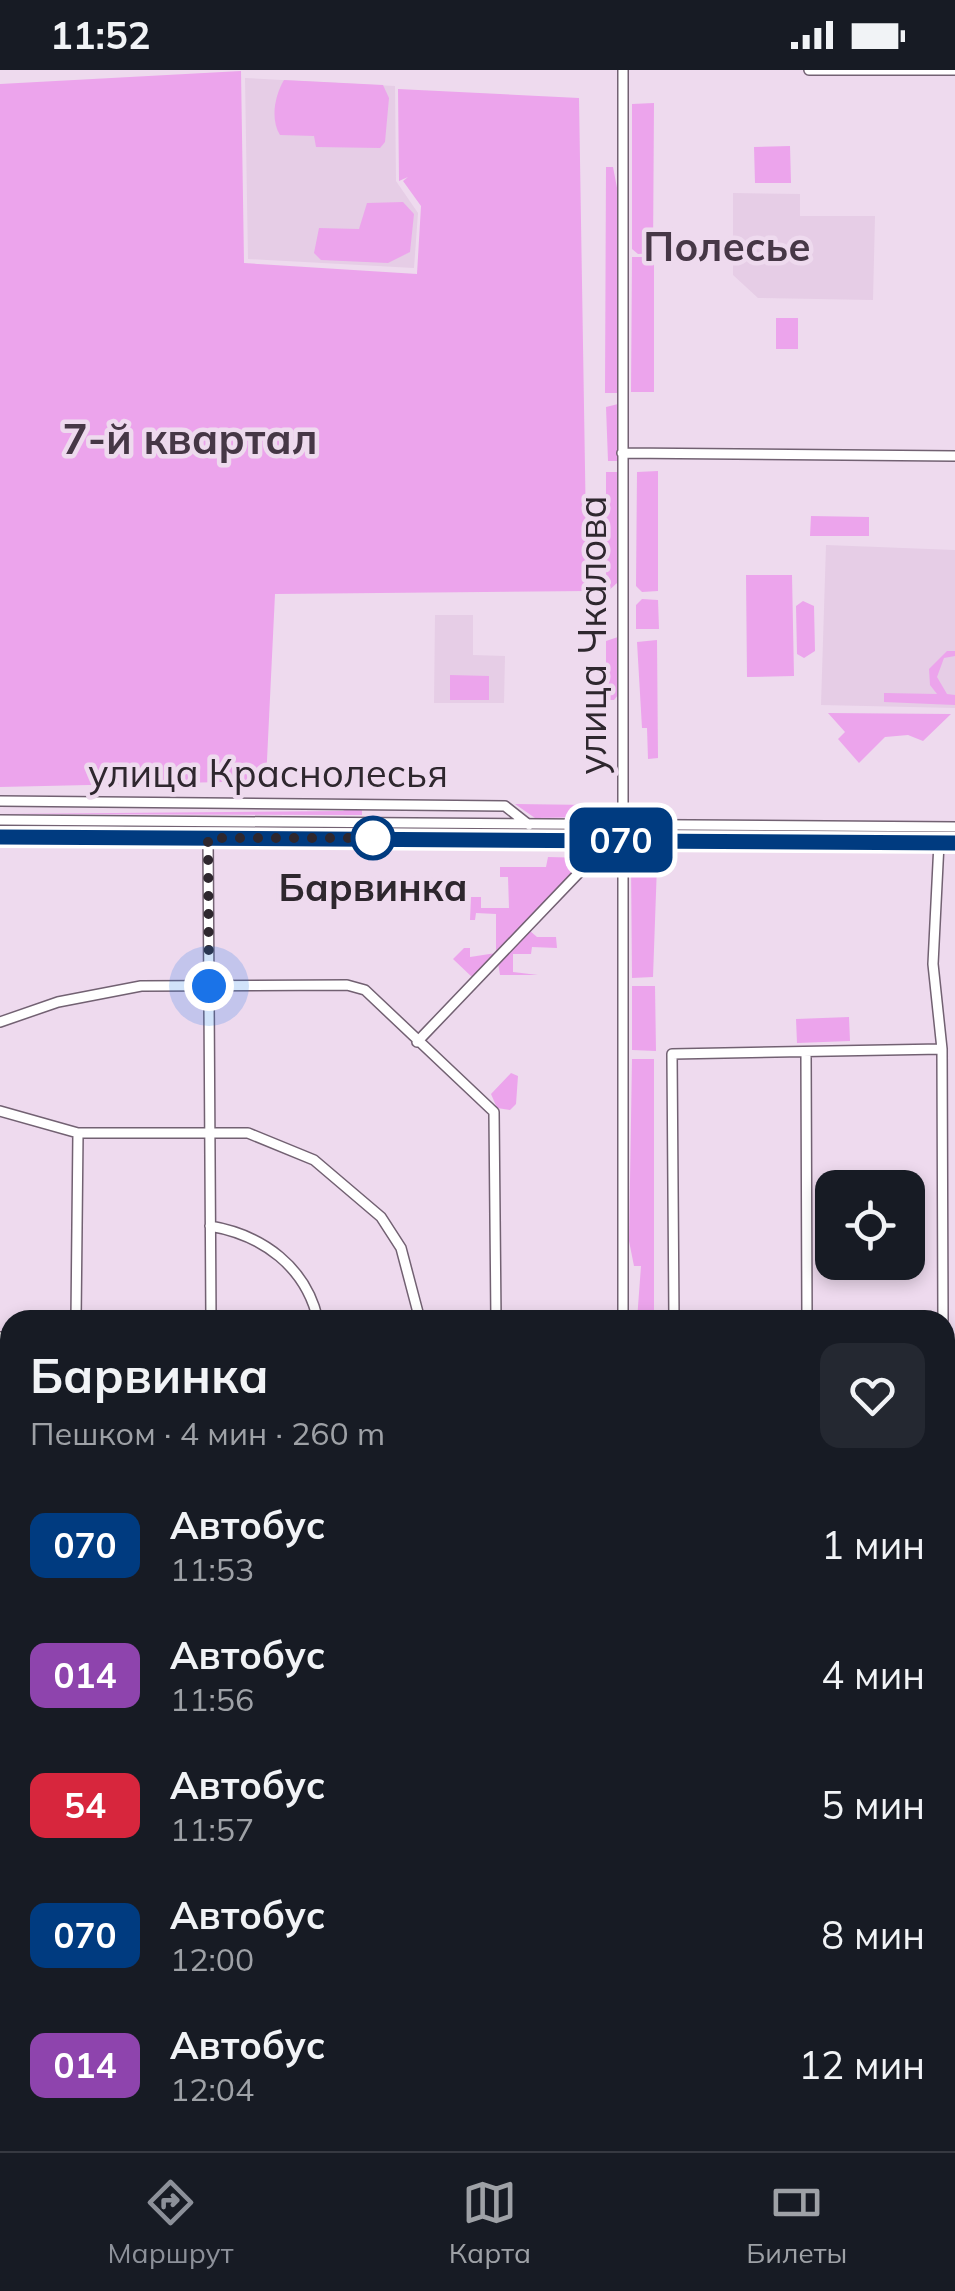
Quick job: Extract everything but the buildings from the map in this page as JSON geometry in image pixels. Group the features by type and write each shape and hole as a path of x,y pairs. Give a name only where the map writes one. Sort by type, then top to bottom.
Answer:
{"street":[{"name":"улица Чкалова","path":"622,70 624,1310"},
{"path":"808,70 955,70"},
{"path":"622,454 955,456"},
{"name":"улица Краснолесья","path":"0,801 505,806 529,825"},
{"name":"улица Краснолесья","path":"0,820 955,827"},
{"name":"улица Краснолесья","path":"0,836 955,843"},
{"path":"208,838 211,1310"},
{"path":"939,843 934,964 942,1049 943,1310"},
{"path":"417,1043 594,857"},
{"path":"0,1022 58,1002 140,986 347,985 365,990 494,1112 496,1310"},
{"path":"674,1310 672,1054 942,1049"},
{"path":"806,1053 807,1310"},
{"path":"0,1111 78,1132 209,1130 248,1133 285,1146 314,1160 351,1187 381,1217 401,1248 417,1310"},
{"path":"76,1310 78,1132"},
{"path":"210,1226 248,1237 283,1258 306,1286 314,1310"}],"shaded area":[{"path":"241,71 244,263 417,274 421,206 403,181 408,177 399,181 398,89 579,98 587,591 275,594 266,781 0,787 0,84"},
{"path":"245,78 395,86 396,181 418,213 414,268 248,259"},
{"path":"284,80 383,85 389,98 385,142 380,148 316,147 314,136 280,135 275,107"},
{"path":"654,103 653,253 638,254 632,249 632,104"},
{"path":"790,146 791,183 755,183 754,147"},
{"path":"606,167 613,167 618,193 617,393 605,393"},
{"path":"733,193 800,194 800,216 875,216 873,300 758,298 733,275"},
{"path":"403,202 414,214 410,252 388,263 321,260 314,253 319,228 359,229 367,203"},
{"path":"632,257 654,257 654,392 631,392"},
{"path":"776,318 798,318 798,349 776,349"},
{"path":"618,404 617,461 608,461 606,407"},
{"path":"658,471 658,591 642,592 636,586 637,472"},
{"path":"606,472 617,472 617,583 606,593"},
{"path":"811,516 869,517 869,536 810,536"},
{"path":"826,545 955,550 955,708 821,705"},
{"path":"746,575 792,575 794,676 747,677"},
{"path":"642,599 658,600 659,629 636,629 636,605"},
{"path":"803,601 814,606 815,651 804,658 797,654 796,606"},
{"path":"435,615 473,615 473,655 505,656 504,703 434,703"},
{"path":"618,637 618,695 614,700 606,700 606,641"},
{"path":"657,640 658,758 648,759 647,728 642,728 637,642"},
{"path":"947,651 955,651 955,656 944,658 937,677 947,694 955,695 955,705 884,702 884,693 937,694 930,685 929,669"},
{"path":"450,675 489,676 489,700 450,700"},
{"path":"828,713 951,714 923,741 908,735 885,737 859,763 838,739 845,732"},
{"path":"515,804 591,805 590,817 535,818"},
{"path":"362,807 362,815 0,814 343,811"},
{"path":"548,857 587,858 473,978 453,959 464,948 470,948 470,957 496,953 496,914 476,913 475,920 470,920 471,897 481,897 481,908 509,908 508,877 500,877 500,867 546,867"},
{"path":"631,864 657,865 653,977 632,978"},
{"path":"530,931 537,937 556,937 557,948 532,947 531,954 513,954 513,972 538,975 500,975 498,963"},
{"path":"632,986 655,986 656,1051 632,1050"},
{"path":"849,1017 850,1041 797,1043 796,1019"},
{"path":"632,1059 654,1059 654,1310 638,1310 641,1266 634,1266 629,1241"},
{"path":"511,1073 518,1076 516,1104 510,1110 497,1108 491,1094"}],"bus line":[{"name":"070","path":"0,837 955,843"}],"place":[{"name":"Барвинка","path":"373,838"}],"district":[{"name":"Полесье","path":"727,246"},
{"name":"7-й квартал","path":"190,438"}],"route":[{"path":"209,986 208,838 373,838"}]}
